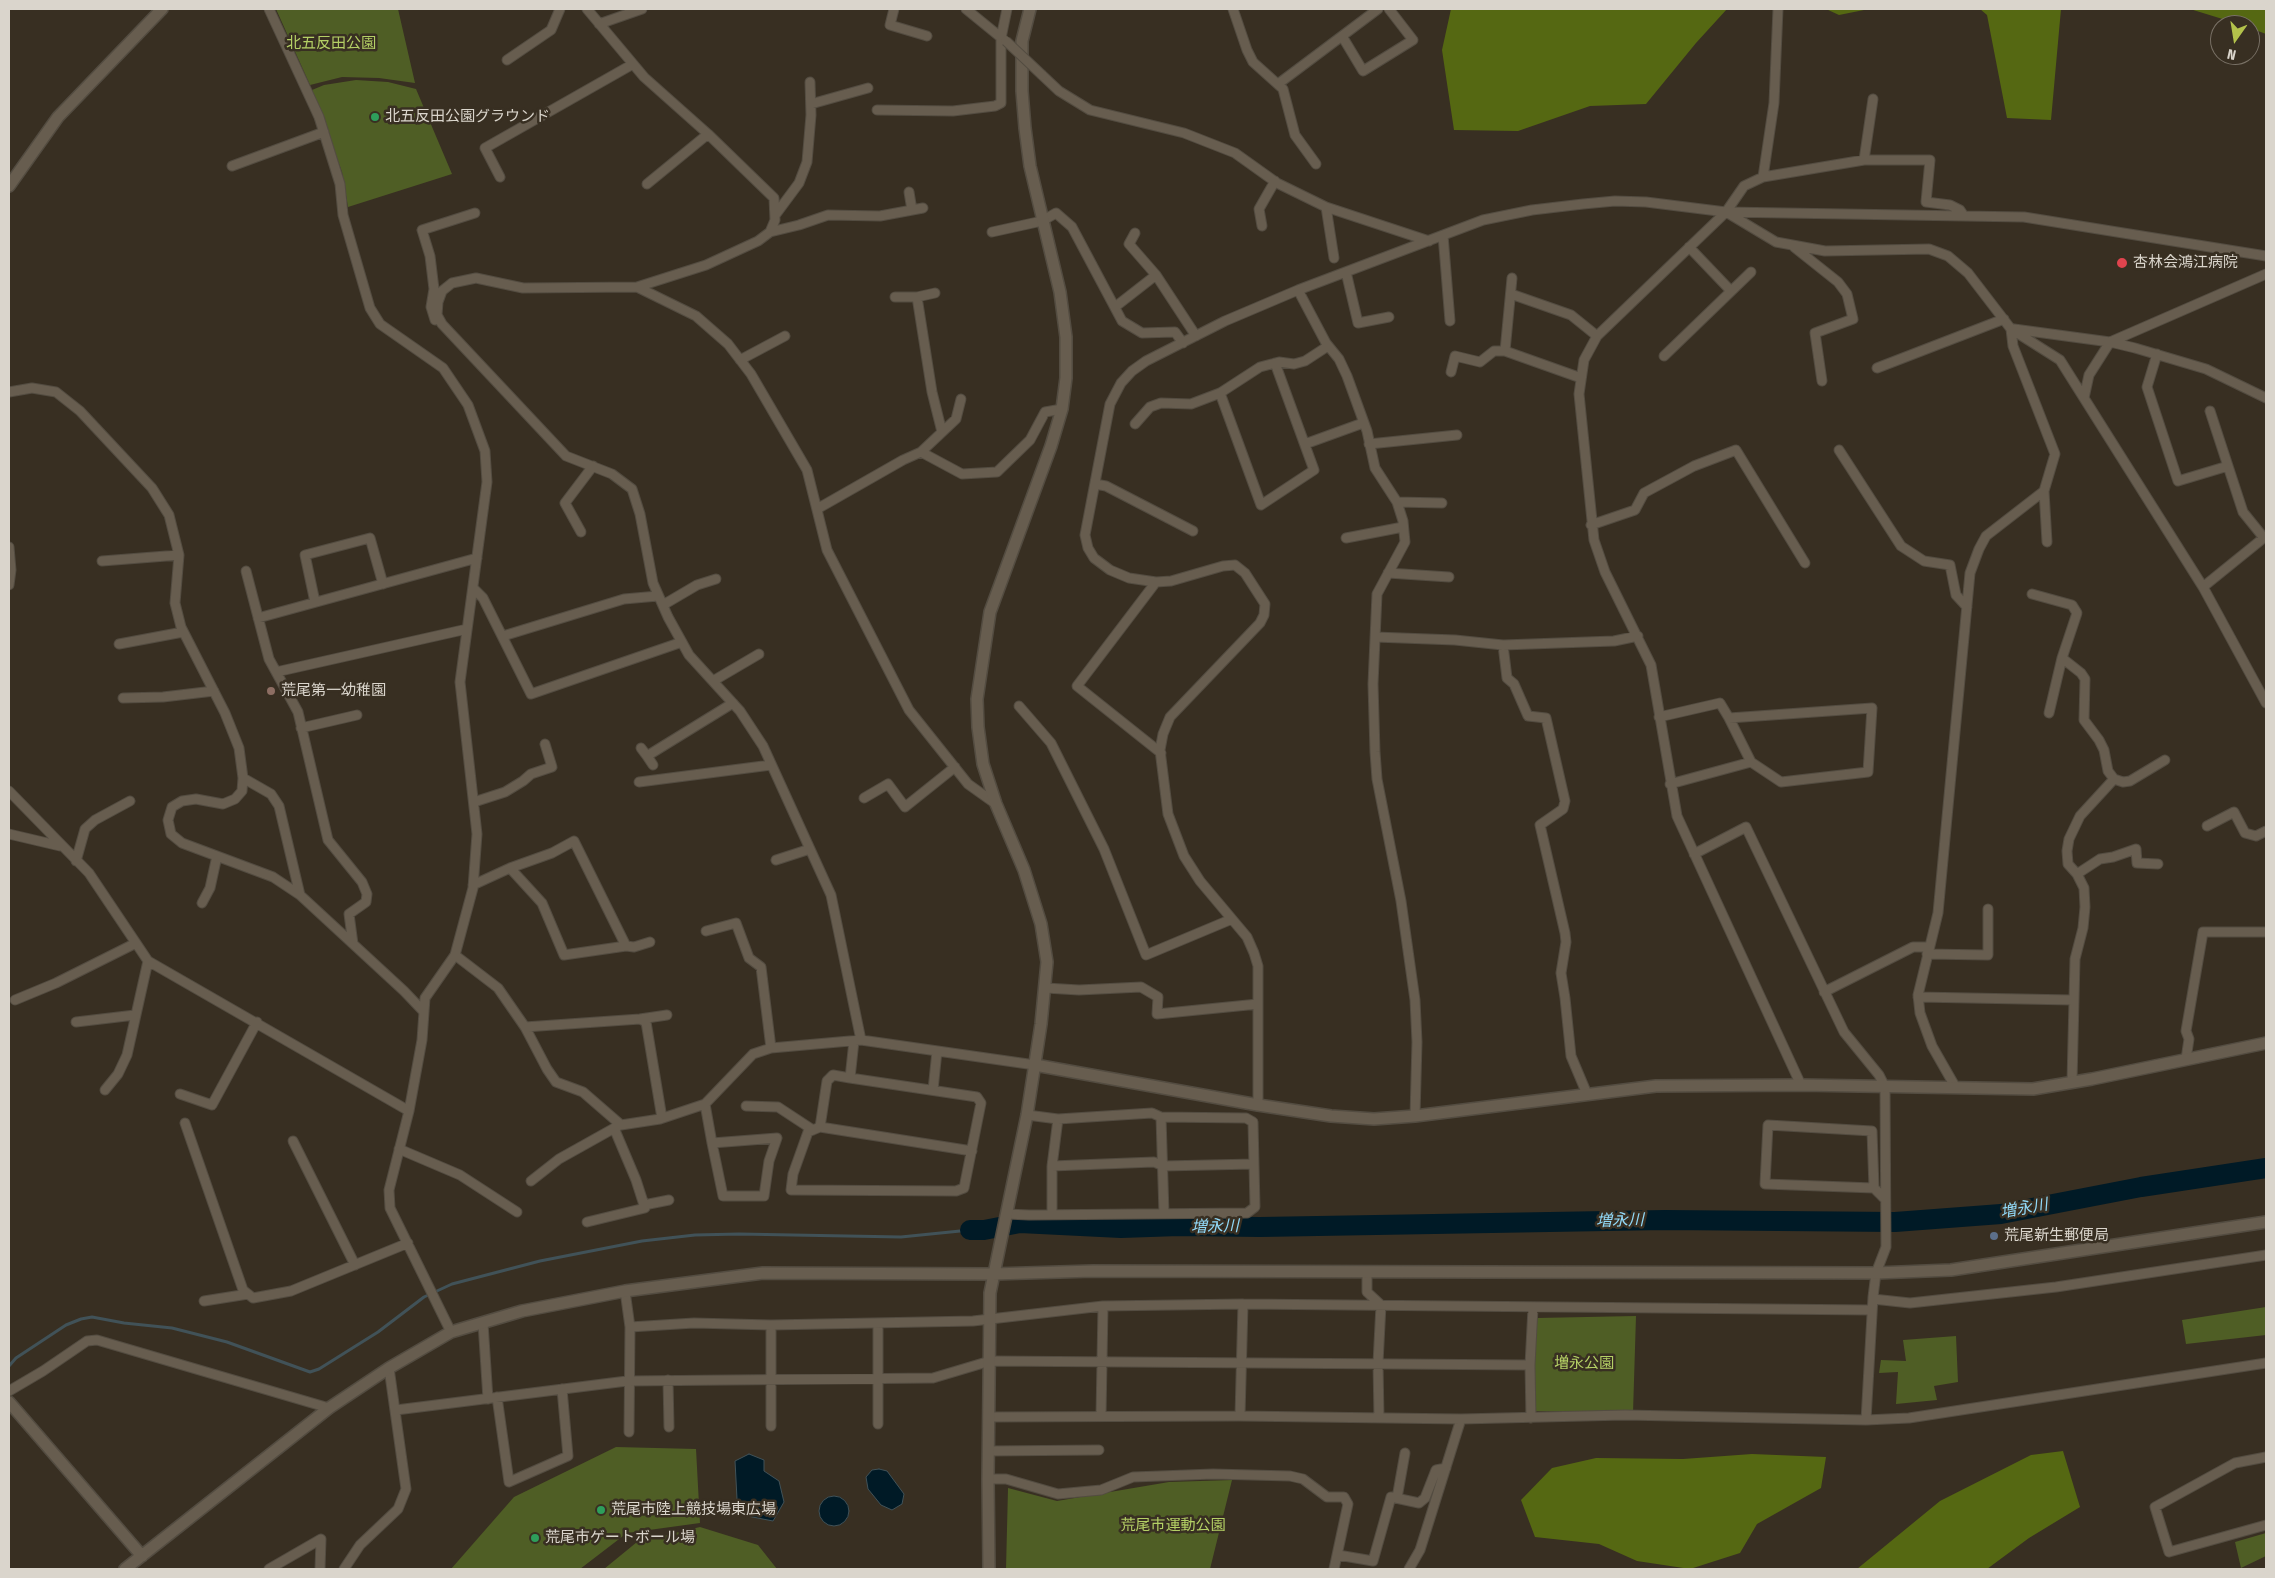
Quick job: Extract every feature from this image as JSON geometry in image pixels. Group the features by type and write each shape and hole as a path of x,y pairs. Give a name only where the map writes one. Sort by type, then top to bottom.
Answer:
{"street":[{"path":"9,186 58,117 162,9"},
{"path":"269,9 319,117 340,184 344,216 370,308 380,324 443,368 468,405 485,452 487,482 460,682 477,834 473,885 455,955 425,998 422,1040 409,1111 389,1190 390,1208 451,1332"},
{"path":"507,60 551,30 560,9"},
{"path":"587,9 644,77 708,134 774,198 776,214"},
{"path":"599,24 642,9"},
{"path":"894,9 890,25 927,36"},
{"path":"966,9 1004,40 1059,91 1090,110 1184,133 1235,153 1275,181 1326,207 1429,241"},
{"path":"877,110 953,111 995,106 1001,103 1007,9"},
{"path":"989,1569 990,1293 1027,1115 1046,988 1047,962 1041,924 1024,870 996,804 983,764 978,727 977,699 990,612 1042,475 1062,409 1066,378 1066,337 1060,292 1030,166 1022,91 1022,41 1030,9"},
{"path":"1233,9 1253,62 1283,89 1295,135 1316,164"},
{"path":"1278,84 1378,9"},
{"path":"1342,36 1363,71 1413,40 1389,9"},
{"path":"1763,177 1774,103 1778,9"},
{"path":"500,177 485,148 633,64"},
{"path":"770,232 776,214 799,183 808,162 811,104 810,82"},
{"path":"811,104 868,88"},
{"path":"1864,160 1873,99"},
{"path":"232,166 324,132"},
{"path":"647,184 708,134"},
{"path":"1801,1085 1677,816 1651,665 1605,572 1594,540 1579,394 1580,378 1584,360 1597,336 1726,212 1744,186 1763,177 1864,160 1930,160 1926,202 1950,205 1960,210 1964,216"},
{"path":"1262,226 1259,209 1275,181"},
{"path":"909,192 912,210"},
{"path":"1258,1105 1258,966 1247,937 1200,881 1175,837 1168,814 1161,753 1163,734 1170,717 1260,623 1264,615 1265,604 1245,573 1235,565 1223,566 1171,581 1156,582 1129,578 1110,570 1094,558 1088,548 1085,534 1110,404 1121,383 1132,371 1146,361 1225,321 1298,290 1483,220 1532,210 1583,204 1615,201 1646,202 1726,212 2024,218 2266,256"},
{"path":"1326,207 1334,258"},
{"path":"850,1078 858,1041 831,895 763,746 733,703 689,655 658,596 653,583 640,514 632,488 612,474 566,456 440,320 437,315 438,302 442,291 452,283 476,278 522,288 636,286 706,265 758,241 770,232 828,215 880,216 923,208"},
{"path":"1726,212 1769,238 1794,246 1825,251 1929,249 1948,256 1968,273 2011,329 2060,360 2203,587 2266,703"},
{"path":"440,320 435,320 431,307 434,289 430,256 422,230 475,213"},
{"path":"992,232 1042,221 1056,213 1072,227 1122,322 1142,332 1175,332 1183,343"},
{"path":"1135,233 1129,244 1156,275 1196,336"},
{"path":"1443,236 1450,321"},
{"path":"1794,246 1838,282 1847,294 1853,320 1815,333 1822,381"},
{"path":"1689,247 1731,291"},
{"path":"1346,272 1358,323 1389,318"},
{"path":"1664,356 1751,272"},
{"path":"2084,398 2089,375 2110,342 2266,274"},
{"path":"1115,307 1156,275"},
{"path":"1505,351 1512,278"},
{"path":"636,286 696,316 728,344 740,360 772,407 807,470 827,550 909,710 968,784 996,804"},
{"path":"1298,290 1328,346 1339,359 1364,423 1375,468 1397,502 1403,527 1405,542 1377,594 1373,684 1376,770 1389,847 1401,901 1415,1000 1417,1042 1415,1116"},
{"path":"895,297 917,297 935,293"},
{"path":"1511,294 1571,315 1597,336"},
{"path":"917,297 932,392 942,432"},
{"path":"1877,368 2004,319"},
{"path":"2011,329 2110,342 2157,354 2206,369 2266,398"},
{"path":"2011,329 2013,346 2054,454 2044,491 2047,542"},
{"path":"740,360 785,336"},
{"path":"1135,424 1150,407 1161,403 1191,404 1220,393 1260,368 1276,363 1294,364 1305,361 1328,346"},
{"path":"1451,372 1455,356 1480,362 1494,351 1505,351 1580,378"},
{"path":"2157,354 2147,388 2178,481 2228,466"},
{"path":"1220,393 1262,505 1314,470 1276,363"},
{"path":"9,392 32,388 56,392 80,411 152,488 169,515 179,555 175,603 183,632 225,713 239,748 243,778 242,791 235,799 223,804 196,799 182,801 172,807 168,820 171,834 182,843 273,877 300,895 404,991 424,1012"},
{"path":"817,508 902,460 921,452 956,419 961,399"},
{"path":"921,452 962,474 997,472 1030,440 1046,412 1062,409"},
{"path":"2203,587 2265,537 2243,512 2210,411"},
{"path":"1305,444 1364,423"},
{"path":"1369,444 1457,435"},
{"path":"1592,525 1635,510 1644,492 1694,466 1736,450 1805,564"},
{"path":"1839,450 1901,546 1924,561 1950,565 1956,595 1967,607"},
{"path":"581,532 565,503 593,466"},
{"path":"1095,484 1106,486 1193,531"},
{"path":"1956,1088 1932,1046 1920,1013 1918,997 1938,913 1970,573 1978,549 1986,536 2044,491"},
{"path":"1397,502 1442,504"},
{"path":"1346,538 1403,527"},
{"path":"315,602 305,555 370,538 383,584"},
{"path":"9,547 11,570 9,586"},
{"path":"102,561 179,555"},
{"path":"258,618 477,558"},
{"path":"246,570 269,659 298,712 328,840 362,882 368,894 366,902 349,914 353,944"},
{"path":"1388,573 1449,577"},
{"path":"663,605 697,585 716,579"},
{"path":"1156,582 1077,686 1161,753"},
{"path":"472,588 483,598 532,694 682,642"},
{"path":"2032,594 2072,605 2077,613 2062,658 2048,713"},
{"path":"503,636 624,600 658,596"},
{"path":"276,672 467,629"},
{"path":"119,644 183,632"},
{"path":"1375,637 1455,640 1503,645 1614,641 1638,636"},
{"path":"1503,645 1507,678 1514,684 1528,716 1546,718 1565,801 1563,809 1540,825 1565,933 1566,942 1560,973 1566,998 1571,1056 1587,1094"},
{"path":"713,681 759,654"},
{"path":"2062,658 2081,673 2084,679 2084,720 2099,740 2104,750 2108,771 2114,779 2123,782 2130,781 2165,760"},
{"path":"123,698 163,697 214,691"},
{"path":"1659,717 1720,702 1751,762 1781,782 1868,772 1872,708 1729,718"},
{"path":"647,756 733,703"},
{"path":"1019,706 1056,752 1104,849 1146,956 1232,919"},
{"path":"301,728 357,715"},
{"path":"474,802 505,792 531,774 552,767 545,744"},
{"path":"642,748 653,765"},
{"path":"1670,784 1751,762"},
{"path":"639,782 772,765"},
{"path":"864,798 888,784 905,807 955,767"},
{"path":"243,778 272,794 279,806 300,895"},
{"path":"2072,1082 2075,959 2083,928 2085,907 2084,888 2078,874 2068,864 2069,839 2080,816 2114,779"},
{"path":"9,791 60,846 89,873 148,961 258,1022 409,1111"},
{"path":"76,861 85,829 95,820 130,801"},
{"path":"2207,826 2234,812 2245,833 2256,836 2266,831"},
{"path":"1694,854 1746,827 1844,1032 1879,1075 1885,1087 1886,1247 1876,1273 1866,1420"},
{"path":"9,834 60,846"},
{"path":"473,885 510,868 552,854 574,841 626,946"},
{"path":"776,860 810,849"},
{"path":"2078,874 2100,859 2113,857 2136,849 2137,863 2158,864"},
{"path":"202,903 210,888 217,856"},
{"path":"510,868 542,903 564,955 626,946 634,947 650,942"},
{"path":"1824,992 1913,947 1988,955 1988,909"},
{"path":"706,930 736,923 749,958 760,967 771,1048"},
{"path":"2186,1059 2189,1038 2186,1031 2203,932 2266,932"},
{"path":"15,1000 56,983 136,943"},
{"path":"455,955 498,988 525,1027 556,1082 583,1092 618,1127 645,1208 586,1222"},
{"path":"105,1090 118,1074 127,1055 148,961"},
{"path":"1046,988 1079,990 1141,987 1158,997 1157,1014 1258,1004"},
{"path":"1918,997 2073,1000"},
{"path":"525,1027 640,1019 667,1015"},
{"path":"76,1022 135,1016"},
{"path":"640,1019 646,1022 662,1118"},
{"path":"180,1094 212,1105 258,1022"},
{"path":"531,1181 560,1159 618,1127 662,1118 705,1104 753,1054 771,1048 858,1041 1035,1065 1258,1105 1331,1116 1374,1119 1415,1116 1656,1086 1801,1085 2033,1088 2072,1082 2266,1043"},
{"path":"933,1090 937,1051"},
{"path":"833,1075 977,1097 981,1103 964,1188 956,1191 790,1190 792,1174 808,1132 816,1129 827,1081 833,1075"},
{"path":"705,1104 712,1143 723,1196 764,1196 769,1162 777,1138 712,1143"},
{"path":"746,1106 778,1107 816,1129 972,1151"},
{"path":"1007,1214 1247,1214 1255,1207 1253,1122 1246,1118 1161,1117 1152,1114 1058,1119 1027,1115"},
{"path":"1161,1117 1164,1214"},
{"path":"1052,1215 1052,1166 1058,1119"},
{"path":"185,1123 243,1290 253,1298 290,1291 408,1243"},
{"path":"1874,1188 1765,1184 1768,1125 1872,1131 1874,1188 1885,1203"},
{"path":"293,1142 355,1265"},
{"path":"399,1149 460,1175 517,1212"},
{"path":"1052,1166 1154,1162 1162,1166 1254,1164"},
{"path":"644,1205 669,1200"},
{"path":"125,1569 329,1408 389,1368 451,1332 531,1309 625,1291 764,1273 993,1274 1094,1271 1876,1273 1970,1267 2266,1222"},
{"path":"1873,1299 1910,1303 2056,1287 2266,1255"},
{"path":"1367,1272 1367,1292 1381,1305"},
{"path":"625,1291 630,1327 629,1432"},
{"path":"204,1301 248,1294"},
{"path":"630,1327 694,1323 771,1325 973,1321 1103,1306 1243,1304 1872,1310"},
{"path":"1240,1416 1243,1304"},
{"path":"1379,1418 1378,1363 1381,1305"},
{"path":"1101,1416 1103,1306"},
{"path":"1531,1418 1530,1365 1533,1308"},
{"path":"483,1323 493,1398 509,1482 568,1456 562,1389"},
{"path":"878,1323 878,1424"},
{"path":"771,1325 771,1426"},
{"path":"9,1391 43,1371 87,1341 97,1340 329,1408"},
{"path":"396,1410 629,1381 771,1378 933,1378 990,1361 1530,1365"},
{"path":"990,1417 1531,1418 1625,1416 1866,1420 1909,1418 2266,1363"},
{"path":"344,1569 360,1545 398,1508 406,1489 389,1368"},
{"path":"668,1380 669,1428"},
{"path":"9,1402 142,1556"},
{"path":"1409,1569 1420,1550 1462,1418"},
{"path":"988,1451 1099,1450"},
{"path":"1397,1498 1405,1453"},
{"path":"2266,1457 2234,1463 2155,1507 2169,1552 2266,1525"},
{"path":"1338,1555 1373,1561 1390,1497 1419,1503 1425,1498 1436,1470 1446,1468"},
{"path":"988,1479 1006,1479 1058,1494 1101,1490 1133,1477 1213,1474 1290,1476 1302,1479 1327,1497 1344,1497 1348,1504 1334,1569"},
{"path":"269,1569 321,1539 320,1569"}],"green space":[{"name":"北五反田公園","path":"276,9 398,9 415,83 379,78 342,77 310,85"},
{"path":"1451,9 1727,9 1696,43 1646,104 1590,106 1518,131 1454,130 1442,50"},
{"path":"1826,9 1869,9 1839,15"},
{"path":"1980,9 2061,9 2051,120 2007,118 1987,15"},
{"path":"2190,9 2266,9 2266,34 2260,32 2260,15 2210,15"},
{"name":"北五反田公園グラウンド","path":"356,80 388,82 416,89 452,174 348,207 342,172 312,90 324,85"},
{"path":"2266,1307 2266,1335 2186,1344 2182,1320"},
{"name":"増永公園","path":"1636,1316 1633,1413 1532,1411 1537,1318"},
{"path":"1956,1336 1958,1382 1934,1386 1937,1400 1896,1404 1898,1372 1879,1373 1881,1360 1906,1361 1903,1340"},
{"name":"荒尾市陸上競技場東広場","path":"616,1447 696,1449 700,1523 627,1533 580,1569 451,1569 514,1497"},
{"path":"2063,1451 2080,1507 2029,1538 1987,1569 1857,1569 1940,1501 2031,1455"},
{"path":"1752,1454 1826,1457 1821,1488 1757,1524 1740,1553 1690,1569 1637,1561 1599,1544 1535,1537 1521,1500 1552,1468 1596,1458 1683,1459"},
{"name":"荒尾市運動公園","path":"1232,1480 1210,1569 1006,1569 1008,1488 1057,1501 1169,1482"},
{"path":"700,1527 758,1545 777,1569 604,1569 637,1542"},
{"path":"2266,1533 2266,1556 2241,1568 2235,1542"}],"water":[{"path":"749,1454 764,1460 764,1471 779,1481 784,1502 773,1521 737,1514 734,1506 737,1499 735,1461"},
{"path":"872,1470 887,1471 904,1494 902,1504 892,1510 881,1505 868,1489 866,1477"},
{"path":"834,1496 845,1500 849,1511 845,1522 834,1526 823,1522 819,1511 823,1500"}],"waterway":[{"name":"増永川","path":"970,1230 984,1230 1020,1223 1121,1228 1665,1220 1895,1222 2001,1214 2141,1187 2266,1168"},
{"path":"9,1366 16,1358 66,1325 92,1317 124,1323 172,1328 227,1342 310,1372 319,1369 378,1332 424,1297 452,1284 540,1261 642,1241 695,1235 901,1237 970,1230"}],"place":[{"name":"北五反田公園グラウンド","path":"375,117"},
{"name":"杏林会鴻江病院","path":"2122,263"},
{"name":"荒尾第一幼稚園","path":"271,691"},
{"name":"荒尾新生郵便局","path":"1994,1236"},
{"name":"荒尾市陸上競技場東広場","path":"601,1510"},
{"name":"荒尾市ゲートボール場","path":"535,1538"}]}
